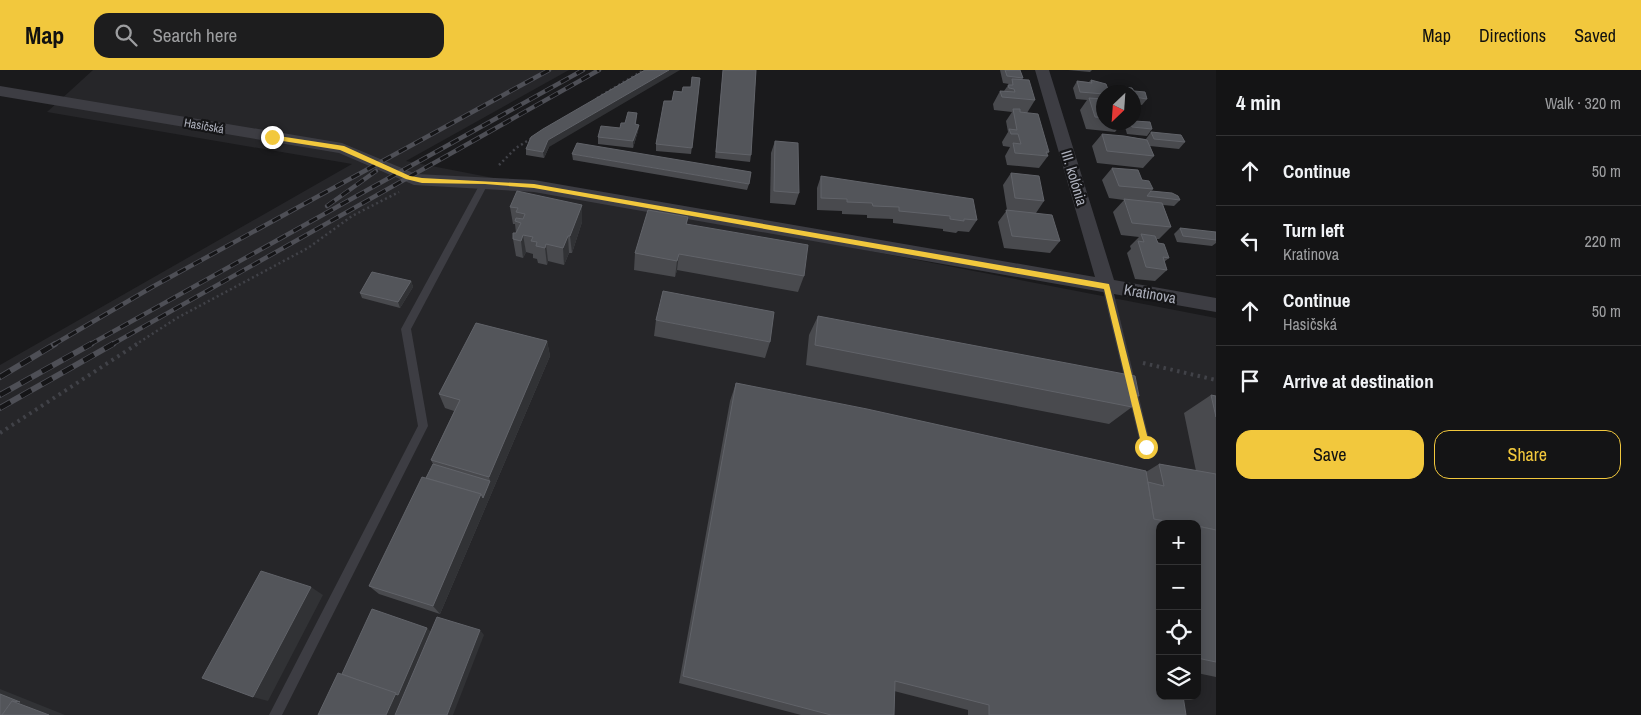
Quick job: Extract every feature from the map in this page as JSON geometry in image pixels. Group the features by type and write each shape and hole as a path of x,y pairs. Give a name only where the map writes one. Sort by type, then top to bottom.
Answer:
{"street":[{"name":"III. kolónia","path":"1042,70 1107,286"},
{"name":"Hasičská","path":"0,91 342,148 403,176"},
{"name":"Kratinova","path":"403,176 422,181 485,182 534,186 1216,305"}],"lane":[{"path":"275,715 423,426 406,329 485,182"},
{"path":"1107,286 1146,447"}],"path":[{"path":"596,98 644,70"},
{"path":"485,182 516,148 540,133"},
{"path":"0,433 177,318 308,248 352,216 422,181"},
{"path":"1126,359 1216,380"}],"shaded area":[{"path":"93,70 569,70 406,161 1216,318 1216,715 0,715 0,365 352,164 47,112"}],"building":[{"path":"645,70 669,70 548,140 543,152 526,149 531,137 543,129"},
{"path":"723,70 756,70 751,155 716,152"},
{"path":"1005,70 1020,70 1023,78 1007,76"},
{"path":"692,77 700,78 692,148 656,144 664,101 672,101 674,91 682,92 683,87 691,87"},
{"path":"1012,79 1029,80 1035,100 1002,97 1000,91 1015,92 1008,85 1013,85"},
{"path":"1091,80 1106,85 1096,85 1096,93 1080,92 1077,81 1092,83"},
{"path":"1141,92 1145,92 1147,99 1141,98"},
{"path":"1089,98 1096,98 1095,117"},
{"path":"1013,109 1020,109 1020,112 1038,114 1049,152 1046,152 1048,156 1015,153 1013,143 1021,144 1018,134 1011,134 1009,129 1017,130"},
{"path":"628,112 637,113 635,124 639,125 633,141 598,137 601,126 620,128 621,123 625,123"},
{"path":"1141,121 1150,122 1152,129 1141,128"},
{"path":"1151,132 1181,135 1185,142 1154,139"},
{"path":"1102,134 1147,140 1154,156 1107,151"},
{"path":"775,141 798,143 799,193 774,191"},
{"path":"577,143 751,172 749,184 572,154"},
{"path":"1112,168 1138,170 1142,180 1149,181 1153,189 1119,186"},
{"path":"1011,173 1039,176 1044,201 1015,198"},
{"path":"821,176 973,199 977,220 964,219 964,221 950,219 950,216 899,211 899,207 847,202 847,199 821,198"},
{"path":"517,191 582,205 570,236 568,236 563,248 546,244 545,248 536,246 537,242 531,241 533,237 523,235 521,241 513,239 513,233 516,233 521,223 515,221 516,218 523,219 525,214 516,212 518,208 510,207"},
{"path":"1151,191 1172,193 1178,196 1180,200 1147,196"},
{"path":"1124,199 1162,203 1171,227 1132,223"},
{"path":"648,210 688,217 686,224 808,245 804,276 679,254 677,261 635,253"},
{"path":"1006,210 1052,215 1060,241 1012,236"},
{"path":"1180,228 1216,232 1216,240 1183,236"},
{"path":"1141,234 1155,236 1158,243 1164,244 1169,258 1163,257 1167,270 1146,267 1138,241 1144,242"},
{"path":"372,272 411,281 398,302 360,293"},
{"path":"663,291 774,312 770,342 656,320"},
{"path":"818,316 1135,376 1139,396 1130,394 1132,407 815,345"},
{"path":"476,323 547,341 489,477 431,460 460,400 439,394"},
{"path":"736,383 867,409 1146,471 1154,519 1160,520 1156,520 1156,700 1184,700 1186,715 989,715 989,705 895,681 894,715 831,715 683,676"},
{"path":"1211,395 1216,396 1216,417"},
{"path":"433,464 490,481 483,498 481,494 426,478"},
{"path":"1159,464 1216,474 1216,530 1201,527 1201,520 1154,519 1148,482 1164,486"},
{"path":"422,477 481,494 433,606 369,586"},
{"path":"1201,527 1216,530 1216,662 1201,659"},
{"path":"261,571 311,587 253,697 202,678"},
{"path":"372,609 427,628 398,695 342,674"},
{"path":"437,617 480,630 447,715 395,715"},
{"path":"338,673 396,693 386,715 318,715"},
{"path":"0,694 20,702 12,701 2,715 0,715"},
{"path":"12,701 49,715 2,715"}],"railway":[{"path":"53,345 154,286 549,70"},
{"path":"89,345 583,70"},
{"path":"111,345 599,70"},
{"path":"327,206 376,171"},
{"path":"0,377 55,344"},
{"path":"0,395 91,344"},
{"path":"0,408 113,344"}],"route":[{"path":"272,137 342,148 359,154 403,176 422,181 485,182 534,186 1107,286 1146,447"}]}
